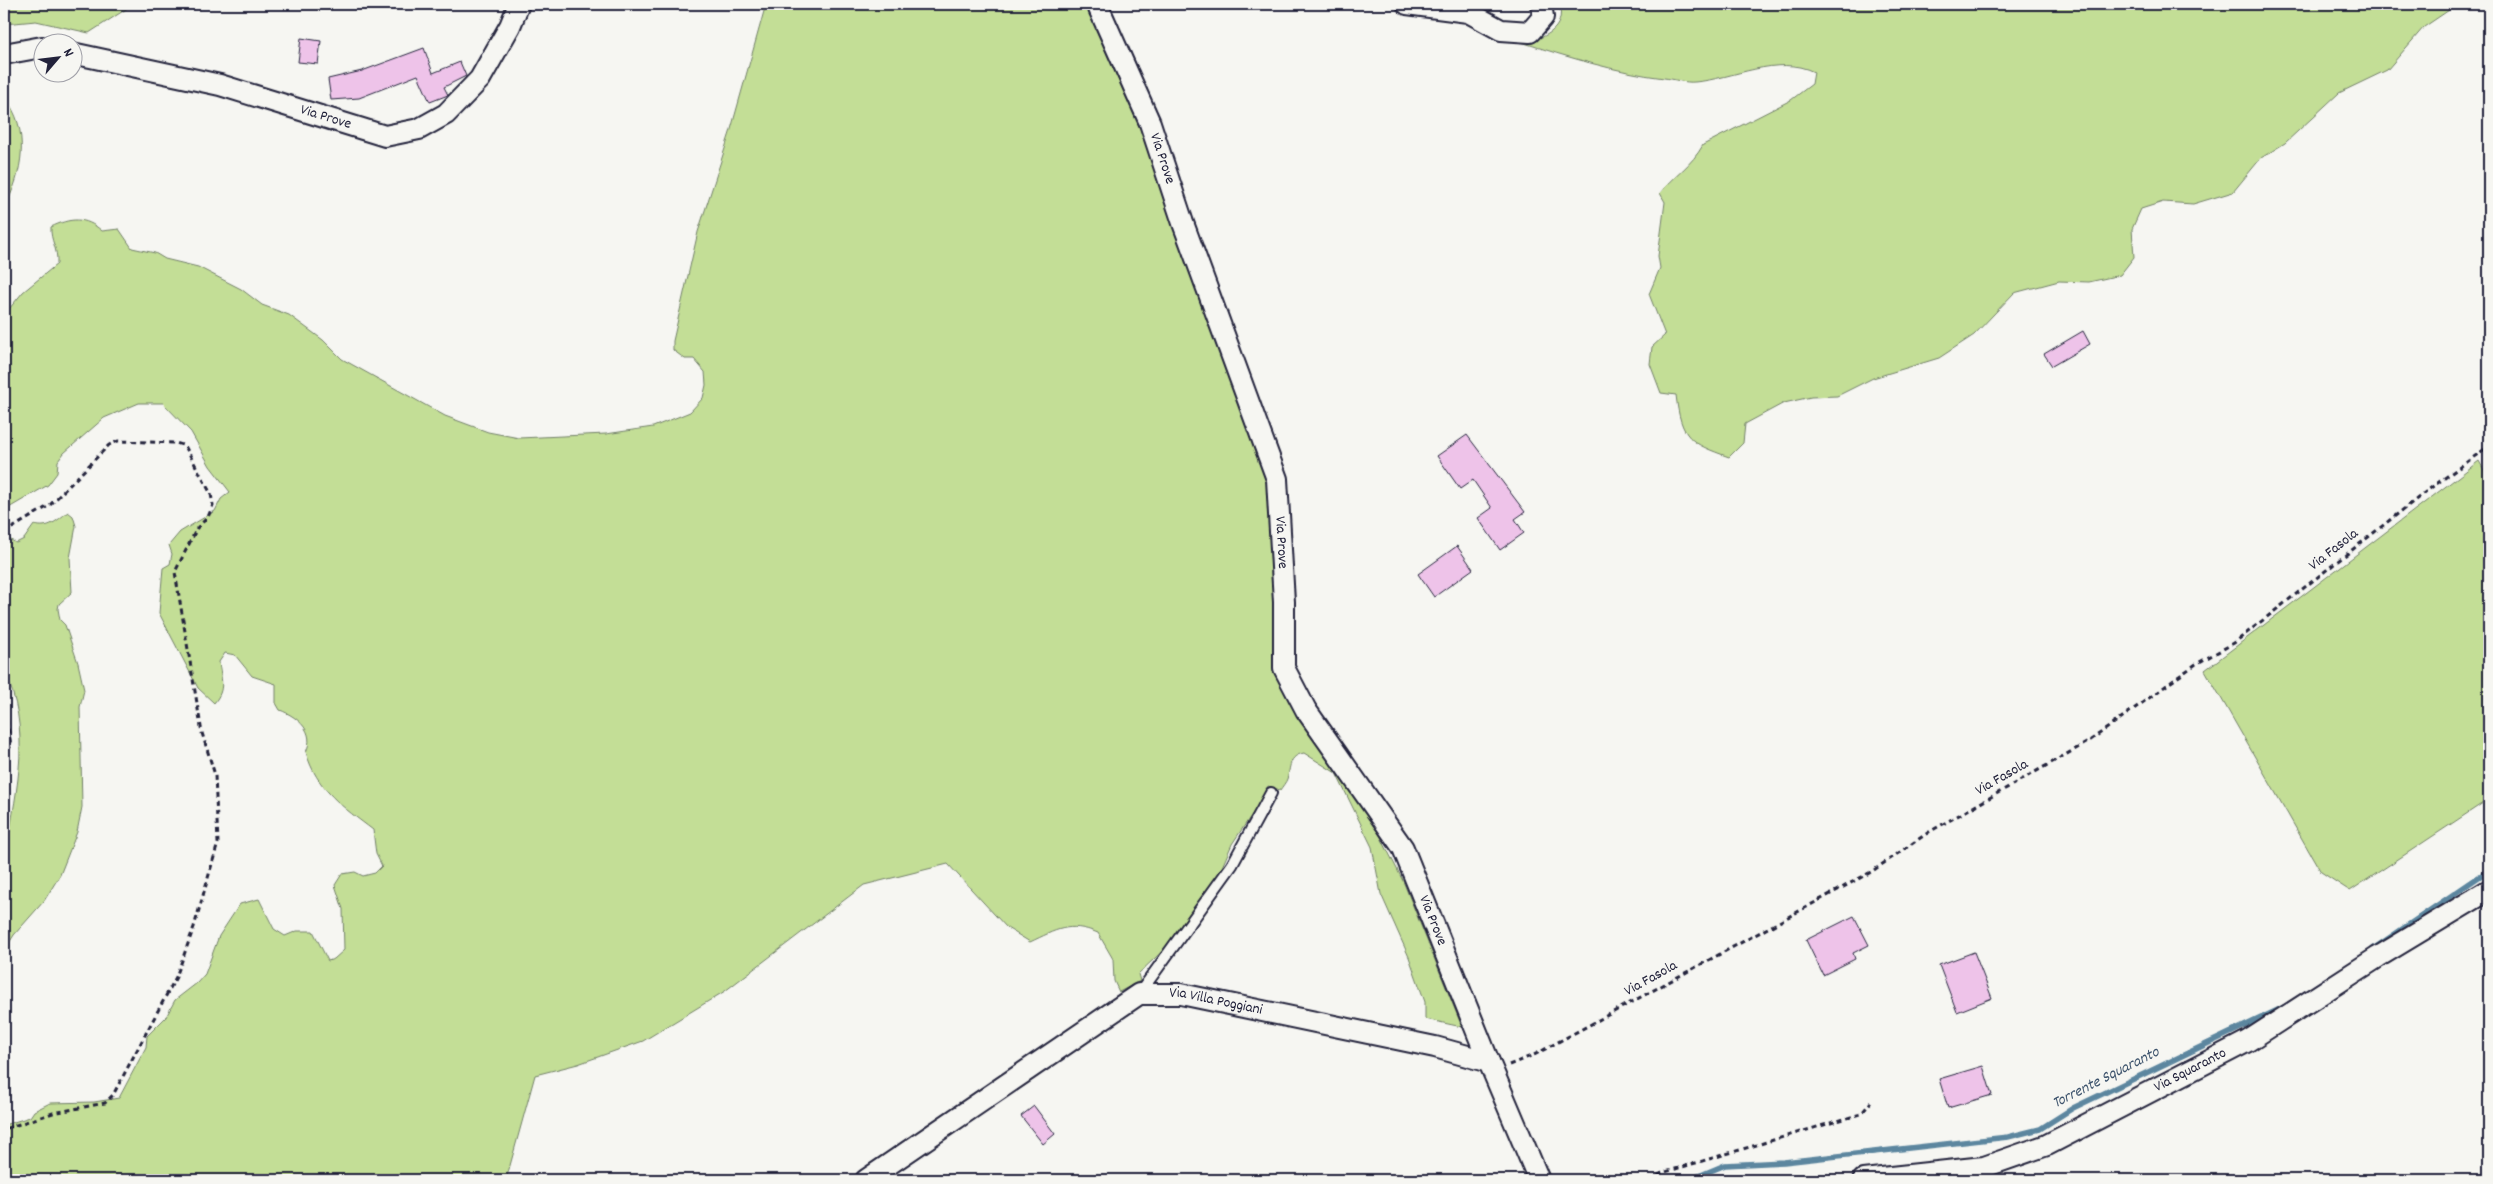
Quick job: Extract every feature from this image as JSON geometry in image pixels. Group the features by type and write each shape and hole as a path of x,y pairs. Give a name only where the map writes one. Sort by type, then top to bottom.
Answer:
{"street":[{"name":"Via Prove","path":"82,55 220,85 385,136 419,129 446,114 480,79 510,26 519,4"},
{"name":"Via Prove","path":"1097,4 1150,123 1277,479 1284,602 1284,668 1306,710 1402,848 1489,1062"},
{"path":"1407,4 1468,12 1502,30 1530,32 1543,17 1541,4"},
{"path":"4,54 32,49"},
{"name":"Via Squaranto","path":"1863,1180 1984,1166 2047,1145 2248,1041 2378,957 2489,890"},
{"name":"Via Villa Poggiani","path":"1139,994 1182,994 1435,1047 1489,1062"},
{"path":"866,1180 1139,994"},
{"path":"1489,1062 1539,1180"}],"lane":[{"path":"1139,994 1232,865 1271,793"}],"path":[{"path":"4,533 50,505 109,445 118,441 176,443 185,446 211,494 213,505 208,517 197,528 175,572 202,733 214,775 219,832 212,864 176,977 112,1095 105,1103 53,1113 4,1129"},
{"name":"Via Fasola","path":"1489,1062 1499,1066 1512,1064 1536,1054 1871,872 1928,832 2088,742 2196,664 2234,642 2428,490 2489,446"},
{"path":"4,702 11,746 4,752"},
{"path":"1650,1180 1662,1173 1861,1114 1871,1102"}],"green space":[{"path":"4,4 134,4 89,33 36,21 4,24"},
{"path":"766,4 1100,4 1283,491 1283,644 1403,881 1462,1027 1425,1019 1425,1002 1409,957 1381,894 1372,847 1336,773 1304,753 1299,754 1293,759 1287,779 1280,790 1268,786 1259,804 1232,844 1215,883 1186,929 1138,974 1140,981 1119,992 1114,981 1113,959 1098,933 1088,929 1063,928 1030,942 1007,928 948,864 864,885 725,991 643,1041 578,1064 535,1075 506,1180 4,1180 4,1125 30,1117 34,1111 50,1103 94,1102 119,1098 146,1047 147,1036 166,1017 175,1000 197,983 205,974 219,936 240,904 259,899 274,929 285,936 297,931 313,931 328,961 334,959 344,950 343,909 335,885 342,874 355,872 363,876 375,873 382,866 376,854 373,830 332,797 317,777 306,752 309,738 307,732 299,721 280,710 276,703 276,684 252,676 235,655 225,653 219,662 221,688 218,698 214,703 198,688 159,613 163,568 170,564 172,554 169,545 180,532 215,511 221,499 230,492 210,466 191,432 163,403 139,403 104,418 64,453 58,461 57,473 48,485 7,509 4,508 4,315 23,292 57,264 51,227 71,220 77,220 90,223 102,231 119,229 132,248 155,253 165,259 198,267 241,289 262,305 289,315 323,340 342,359 445,416 488,432 519,438 606,434 653,427 690,412 703,398 706,385 705,372 694,359 685,359 673,350 673,341 698,232 730,133"},
{"path":"1559,4 2458,4 2424,27 2387,70 2339,93 2285,143 2261,158 2233,192 2193,204 2163,202 2141,209 2132,229 2134,257 2120,275 2089,282 2059,281 2014,293 1974,335 1939,358 1873,378 1837,396 1811,397 1784,403 1745,424 1743,443 1729,457 1705,448 1690,437 1681,421 1676,395 1661,393 1650,364 1652,347 1665,335 1649,294 1660,268 1658,256 1665,202 1660,193 1694,159 1703,145 1791,100 1812,84 1814,72 1800,67 1770,66 1709,80 1687,82 1610,68 1521,42 1544,36 1556,27 1561,13"},
{"path":"4,97 13,110 18,123 21,137 21,152 16,181 4,208"},
{"path":"2479,461 2489,479 2489,799 2350,891 2321,872 2205,670"},
{"path":"68,512 73,516 76,526 70,558 72,592 59,604 58,609 60,620 65,625 78,663 84,690 80,707 82,807 77,832 60,875 44,901 14,935 4,951 4,854 7,847 18,780 20,736 13,692 4,671 4,536 16,543 24,539 34,525 48,525"}],"building":[{"path":"301,38 321,41 318,64 298,62"},
{"path":"424,48 433,73 460,62 466,76 444,87 448,95 430,102 418,75 359,98 331,100 328,79 362,71"},
{"path":"2083,331 2090,344 2052,366 2044,354"},
{"path":"1467,435 1525,512 1515,519 1524,533 1500,550 1478,518 1492,508 1473,480 1460,489 1437,456"},
{"path":"1457,546 1473,569 1434,597 1418,574"},
{"path":"1854,916 1869,945 1853,953 1855,959 1823,975 1806,940"},
{"path":"1974,952 1992,998 1957,1012 1939,965"},
{"path":"1983,1066 1992,1095 1948,1108 1939,1079"},
{"path":"1034,1106 1055,1134 1043,1144 1021,1116"}],"waterway":[{"name":"Torrente Squaranto","path":"2373,949 2489,870"},
{"name":"Torrente Squaranto","path":"1689,1180 1725,1165 1784,1162 2008,1137 2040,1129 2073,1108 2284,1007"}]}
